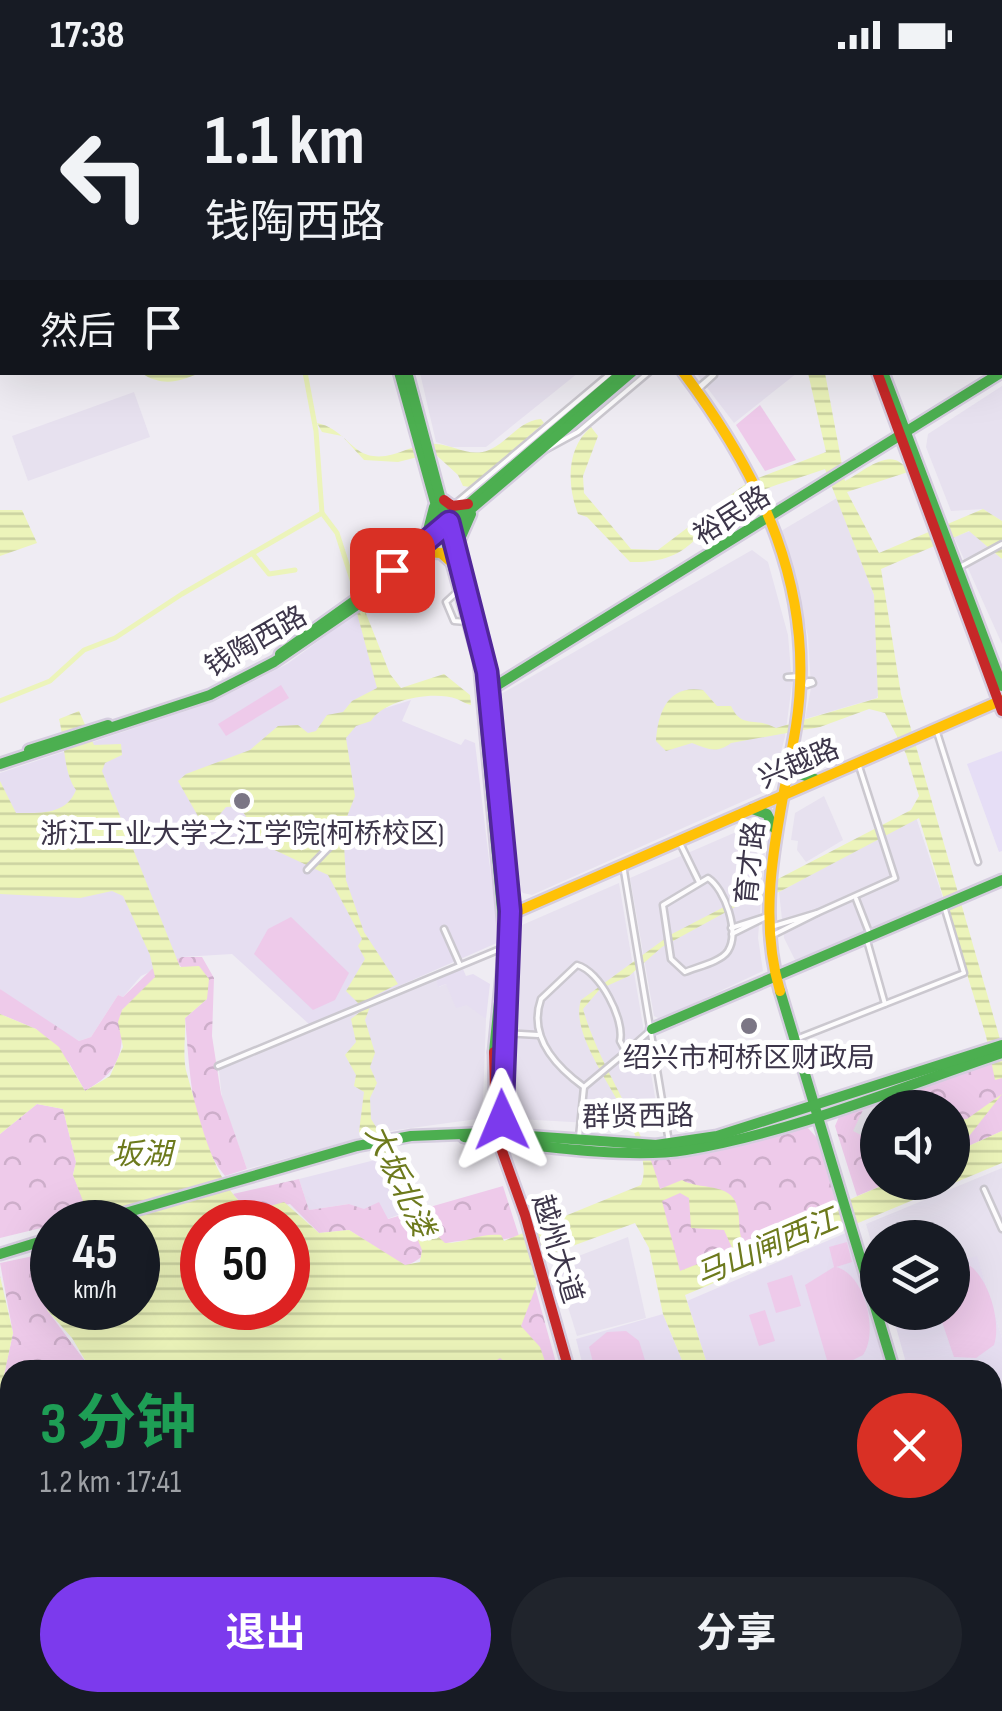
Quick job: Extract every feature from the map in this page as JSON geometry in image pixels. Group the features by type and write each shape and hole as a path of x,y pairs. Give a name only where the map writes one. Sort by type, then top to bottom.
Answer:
{"street":[{"name":"越州大道","path":"404,375 443,502 451,563 486,692"},
{"path":"451,563 440,553 421,550 443,502 608,375"},
{"name":"钱陶西路","path":"0,762 210,695 274,662 421,550 620,375"},
{"name":"钱陶西路","path":"478,501 629,375"},
{"path":"535,456 578,432 645,375"},
{"name":"育才路","path":"686,375 734,440 754,478 772,519 795,622 800,679 797,717 781,796 768,927 776,974 891,1360"},
{"path":"881,375 1001,704"},
{"name":"裕民路","path":"486,692 772,519 997,375"},
{"path":"443,502 478,501"},
{"path":"456,549 478,501"},
{"name":"越州大道","path":"446,529 456,549 486,669 511,968 501,1080 501,1137"},
{"path":"944,542 1002,686"},
{"path":"957,568 1002,544"},
{"path":"486,669 504,678 519,672"},
{"name":"兴越路","path":"507,916 858,762 1001,704"},
{"path":"936,729 978,862"},
{"path":"790,753 799,774 821,779"},
{"path":"732,931 768,927 816,913 856,899 895,878 858,762"},
{"path":"750,809 767,814 776,833"},
{"path":"307,870 345,831"},
{"path":"678,840 698,882"},
{"path":"623,864 669,1148"},
{"path":"713,880 732,931 725,955 684,972 674,964 663,905 698,882 713,880"},
{"path":"578,1141 584,1087 652,1029 1002,880"},
{"path":"856,899 885,1004"},
{"path":"796,1039 964,973 944,904"},
{"name":"越州大道","path":"507,916 494,1057 501,1137 566,1360"},
{"path":"444,929 460,964"},
{"path":"218,1066 505,947"},
{"path":"584,1087 543,1047 538,1035 541,999 568,970 583,965 606,989 614,1018 623,1029 620,1041 626,1052"},
{"path":"505,1034 538,1035"},
{"name":"群贤西路","path":"501,1137 643,1148 725,1142 994,1053 1002,1045"},
{"name":"群贤西路","path":"160,1204 381,1144 452,1136 643,1148"},
{"name":"群贤西路","path":"160,1206 257,1177"},
{"path":"984,1189 1002,1229"},
{"path":"0,1252 30,1243"}],"shaded area":[{"path":"421,375 576,375 486,447 451,447 436,442"},
{"path":"698,375 794,375 734,423"},
{"path":"1002,386 1002,521 983,509 951,511 926,447 928,434"},
{"path":"134,392 150,437 28,481 12,436"},
{"path":"837,498 874,595 880,690 877,698 805,719 811,688 808,636 781,531"},
{"path":"970,531 1002,559 1002,644 954,537"},
{"path":"752,550 768,562 788,635 792,684 785,737 771,789 532,895 523,893 514,883 498,705 501,694"},
{"name":"浙江工业大学之江学院(柯桥校区)","path":"357,613 386,708 411,700 402,721 461,745 465,739 475,743 499,942 310,1025 232,954 182,957 141,976 123,997 118,995 91,1037 79,1041 0,989 0,773 213,702 287,664"},
{"path":"1002,751 1002,851 999,852 967,764"},
{"path":"824,796 843,840 806,862 797,850 798,841 791,840 795,813"},
{"path":"916,817 944,901 795,960 784,938 779,892"},
{"path":"757,823 765,850 758,938 763,971 660,1019 654,1016 630,878"},
{"path":"619,883 660,1127 519,1119 512,1112 510,1074 522,925"},
{"path":"463,969 466,976 473,974 490,984 486,1019 467,1005 456,1008 446,984 438,987 436,979"},
{"path":"436,979 439,987 446,984 486,1019 483,1101 477,1119 382,1132 247,1169 222,1099 219,1070"},
{"path":"860,1116 860,1134 853,1131"},
{"path":"383,1158 406,1212 387,1219 349,1204 310,1210 310,1200 306,1200 299,1179"},
{"path":"1002,1168 1002,1338 977,1257 970,1258 970,1220 876,1220 924,1200 970,1200 970,1181"},
{"path":"848,1232 860,1276 860,1330 875,1330 883,1360 706,1360 687,1301"},
{"path":"628,1237 646,1318 577,1336 555,1265"},
{"path":"977,1256 1002,1338 1002,1360 905,1360 897,1330 970,1330 970,1258"},
{"path":"663,1314 682,1360 581,1360 576,1339"}],"green space":[{"path":"760,405 796,460 765,471 736,425"},
{"path":"281,685 289,698 226,736 218,724"},
{"path":"291,917 349,973 335,1000 313,1010 254,954 268,929"},
{"path":"182,957 202,957 214,978 212,1036 221,1094 247,1169 225,1176 213,1159 198,1121 188,1058 185,1018 207,999 178,963 122,1010 121,1048 114,1067 85,1091 69,1063 36,1029 0,1014 0,989 79,1041 91,1037 118,995 123,997 152,969"},
{"path":"1002,1059 1002,1131 970,1145 970,1090 908,1090"},
{"path":"37,1104 63,1109 76,1162 73,1175 83,1200 30,1200 30,1231 0,1238 0,1134"},
{"path":"860,1106 857,1196 835,1126 841,1112"},
{"path":"808,1128 817,1138 839,1207 690,1270 679,1271 649,1156 698,1155"},
{"path":"299,1179 306,1200 238,1200 233,1194"},
{"path":"503,1186 519,1236 447,1243 405,1266 349,1230 319,1233 310,1224 310,1210 349,1204 364,1209 379,1202 388,1219"},
{"path":"847,1242 852,1262 836,1267 855,1280 860,1289 860,1330 870,1333 863,1355 853,1360 827,1360 805,1285 834,1267 829,1247"},
{"path":"30,1257 30,1330 62,1330 84,1360 7,1360 13,1333 0,1263"},
{"path":"970,1266 980,1276 991,1299 996,1335 994,1345 976,1358 954,1357 945,1330 970,1330"},
{"path":"792,1275 801,1306 776,1313 767,1283"},
{"path":"534,1283 555,1360 491,1360 521,1326"},
{"path":"765,1310 775,1341 759,1346 749,1315"},
{"path":"626,1331 639,1341 645,1360 592,1360 589,1347 607,1332"}],"water":[{"path":"145,375 194,375 170,382"},
{"path":"808,375 825,375 845,481 887,459 902,464 908,472 847,492 879,553 983,509 1002,521 1002,559 969,531 881,569 901,694 1002,1046 1002,1078 995,1080 986,1036 919,818 779,892 748,900 662,947 629,976 600,989 583,1009 600,1055 644,1143 660,1189 682,1180 728,1193 737,1206 744,1245 860,1195 860,1200 913,1200 685,1295 706,1360 682,1360 663,1314 649,1248 635,1223 548,1255 521,1326 540,1347 545,1360 85,1360 65,1330 160,1330 160,1200 83,1200 73,1175 76,1162 63,1109 37,1104 0,1134 0,1014 36,1029 59,1047 85,1091 110,1076 123,1047 118,1022 122,1010 155,977 150,955 123,896 112,891 80,898 0,894 0,781 16,813 52,811 66,804 76,790 66,766 59,719 79,711 94,745 121,744 122,755 105,763 102,771 180,967 199,966 209,979 207,999 185,1018 185,1061 214,1159 238,1200 180,1200 180,1330 310,1330 310,1225 319,1233 349,1230 405,1265 420,1262 422,1250 389,1168 371,1141 359,1132 364,1092 354,1086 356,1075 345,1055 356,1042 351,1019 360,1012 358,1003 346,991 365,959 358,946 362,939 328,875 266,846 239,806 226,807 211,825 203,825 178,781 186,774 250,750 278,726 298,725 308,733 316,731 327,715 343,712 352,701 377,688 357,613 365,611 390,674 401,688 444,674 470,695 471,705 447,696 397,702 371,721 356,726 346,738 355,796 343,827 346,880 364,932 398,984 374,996 365,1020 375,1053 370,1067 377,1083 370,1098 371,1119 400,1164 426,1225 445,1243 493,1235 501,1235 504,1241 641,1185 644,1164 638,1141 586,1042 580,1020 581,1000 670,935 911,810 919,796 906,754 885,713 869,709 820,727 716,749 692,743 666,751 656,741 667,702 681,691 691,689 703,690 717,706 731,706 740,718 776,728 878,698 874,595 825,469 742,499 670,557 630,562 587,517 578,514 571,468 577,446 591,427 598,436 583,476 584,493 631,549 658,550 748,482 826,452","holes":["680,1193 689,1198 691,1228 724,1230 733,1250 680,1271 662,1201"]},
{"path":"541,419 544,423 470,487 463,486 458,475 434,453 398,462 364,460 343,437 368,455 395,454 428,444 475,453 496,446 526,424"},
{"path":"317,423 333,429 342,436 322,432"},
{"path":"0,510 22,510 37,543 0,556"},
{"path":"1002,1094 970,1135 970,1117"},
{"path":"1002,1131 1002,1163 970,1176 970,1145"},
{"path":"0,1276 13,1333 7,1360 0,1360"}],"waterway":[{"path":"306,375 316,431 322,513 337,533 363,614"},
{"path":"0,701 50,681 84,650 115,638 182,594 322,513"},
{"path":"252,553 269,574 295,570"}],"traffic: fast":[{"path":"400,375 479,661 505,942 494,1052"},
{"path":"408,375 487,673 511,935 501,1079 504,1136"},
{"path":"280,654 361,596 619,375"},
{"path":"0,764 210,695 274,662 363,601 628,375"},
{"path":"884,375 1002,686"},
{"path":"488,691 997,375"},
{"path":"426,538 434,507"},
{"path":"456,548 471,514"},
{"path":"29,750 108,725"},
{"path":"791,756 797,773 815,779"},
{"path":"752,809 767,814 774,828"},
{"path":"652,1029 1002,880"},
{"path":"780,991 891,1360"},
{"path":"160,1203 357,1146 411,1136 487,1133 656,1145 717,1136 1002,1045"},
{"path":"464,1137 606,1152 686,1150 805,1121 1002,1053"},
{"path":"0,1254 30,1245"}],"traffic: slow":[{"path":"685,375 737,452 759,494 777,537 798,628 796,726 770,892 773,958 780,991"},
{"path":"426,552 441,553 450,561"},
{"path":"509,915 1002,700"}],"traffic: jam":[{"path":"878,375 1002,711"},
{"path":"444,500 452,506 468,504"},
{"path":"494,1052 496,1134 525,1215 566,1360"}],"place":[{"name":"浙江工业大学之江学院(柯桥校区)","path":"242,801"},
{"name":"绍兴市柯桥区财政局","path":"749,1026"}],"route":[{"path":"392,570 449,522 487,672 510,911 511,968 501,1080 502,1120"}],"water label":[{"name":"坂湖","path":"142,1155"},
{"name":"大坂北溇","path":"399,1181"},
{"name":"马山闸西江","path":"767,1248"}]}
